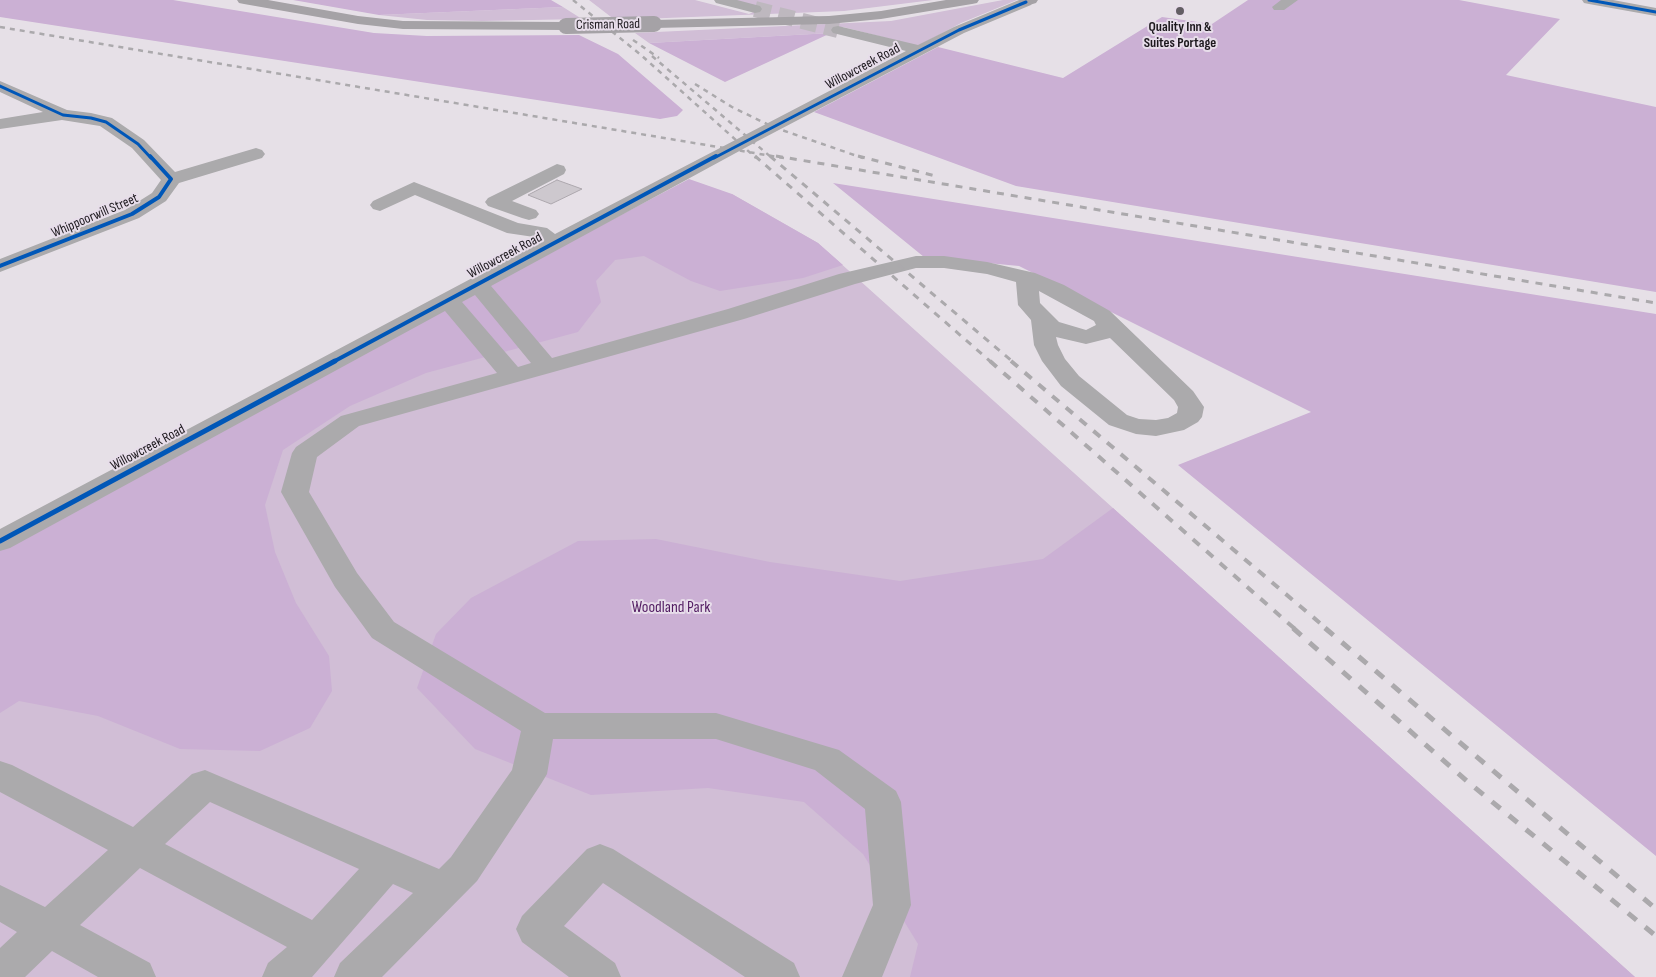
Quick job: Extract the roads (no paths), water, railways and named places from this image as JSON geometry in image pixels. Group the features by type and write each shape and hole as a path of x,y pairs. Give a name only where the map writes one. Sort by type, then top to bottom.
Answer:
{"main road":[{"name":"Crisman Road","path":"244,0 358,20 402,25 506,27 829,20 880,15 972,0"}],"street":[{"path":"721,0 755,9"},
{"path":"1589,0 1656,12"},
{"name":"Willowcreek Road","path":"0,541 574,232 919,50 978,20 1028,1"},
{"path":"838,30 919,50"},
{"path":"0,86 63,115"},
{"path":"0,124 63,115 91,118 106,122 138,144 171,179 256,154"},
{"path":"557,170 495,202 574,232"},
{"name":"Whippoorwill Street","path":"0,266 132,214 158,197 168,186 171,179"},
{"path":"380,205 414,188 514,229 540,232 554,243"},
{"path":"862,977 892,905 883,802 827,760 716,726 539,726 383,630 346,580 295,492 304,453 350,420 736,314 847,279 916,262 944,262 987,268 1027,278 1056,290 1090,308 1102,316 1184,396 1191,407 1188,417 1175,425 1156,428 1136,426 1118,420 1070,381 1054,361 1046,345 1042,321"},
{"path":"1027,278 1029,305 1042,321 1072,336 1086,337 1101,333 1108,328 1108,323"},
{"path":"478,284 546,367"},
{"path":"448,300 513,376"},
{"path":"354,977 464,869 529,774 539,726"},
{"path":"0,775 317,943"},
{"path":"0,974 205,784 445,888"},
{"path":"600,977 536,930 600,860 780,977"},
{"path":"282,977 295,967 387,864"},
{"path":"0,902 136,977"}],"tunnel":[{"path":"755,9 838,30"}],"railway":[{"path":"573,0 641,55 750,152"},
{"path":"0,27 750,152"},
{"path":"633,40 659,58"},
{"path":"652,56 769,156"},
{"path":"695,84 732,107 773,127 863,158"},
{"path":"750,152 769,156"},
{"path":"750,152 756,158"},
{"path":"755,156 991,362"},
{"path":"769,156 784,158"},
{"path":"770,156 1013,362"},
{"path":"776,156 1656,303"},
{"path":"858,156 939,177"},
{"path":"990,361 1295,629"},
{"path":"1011,361 1327,629"},
{"path":"1293,628 1468,782 1656,936"},
{"path":"1325,628 1656,909"}],"place":[{"name":"Quality Inn & Suites Portage","path":"1180,11"}],"park label":[{"name":"Woodland Park","path":"671,608"}]}
